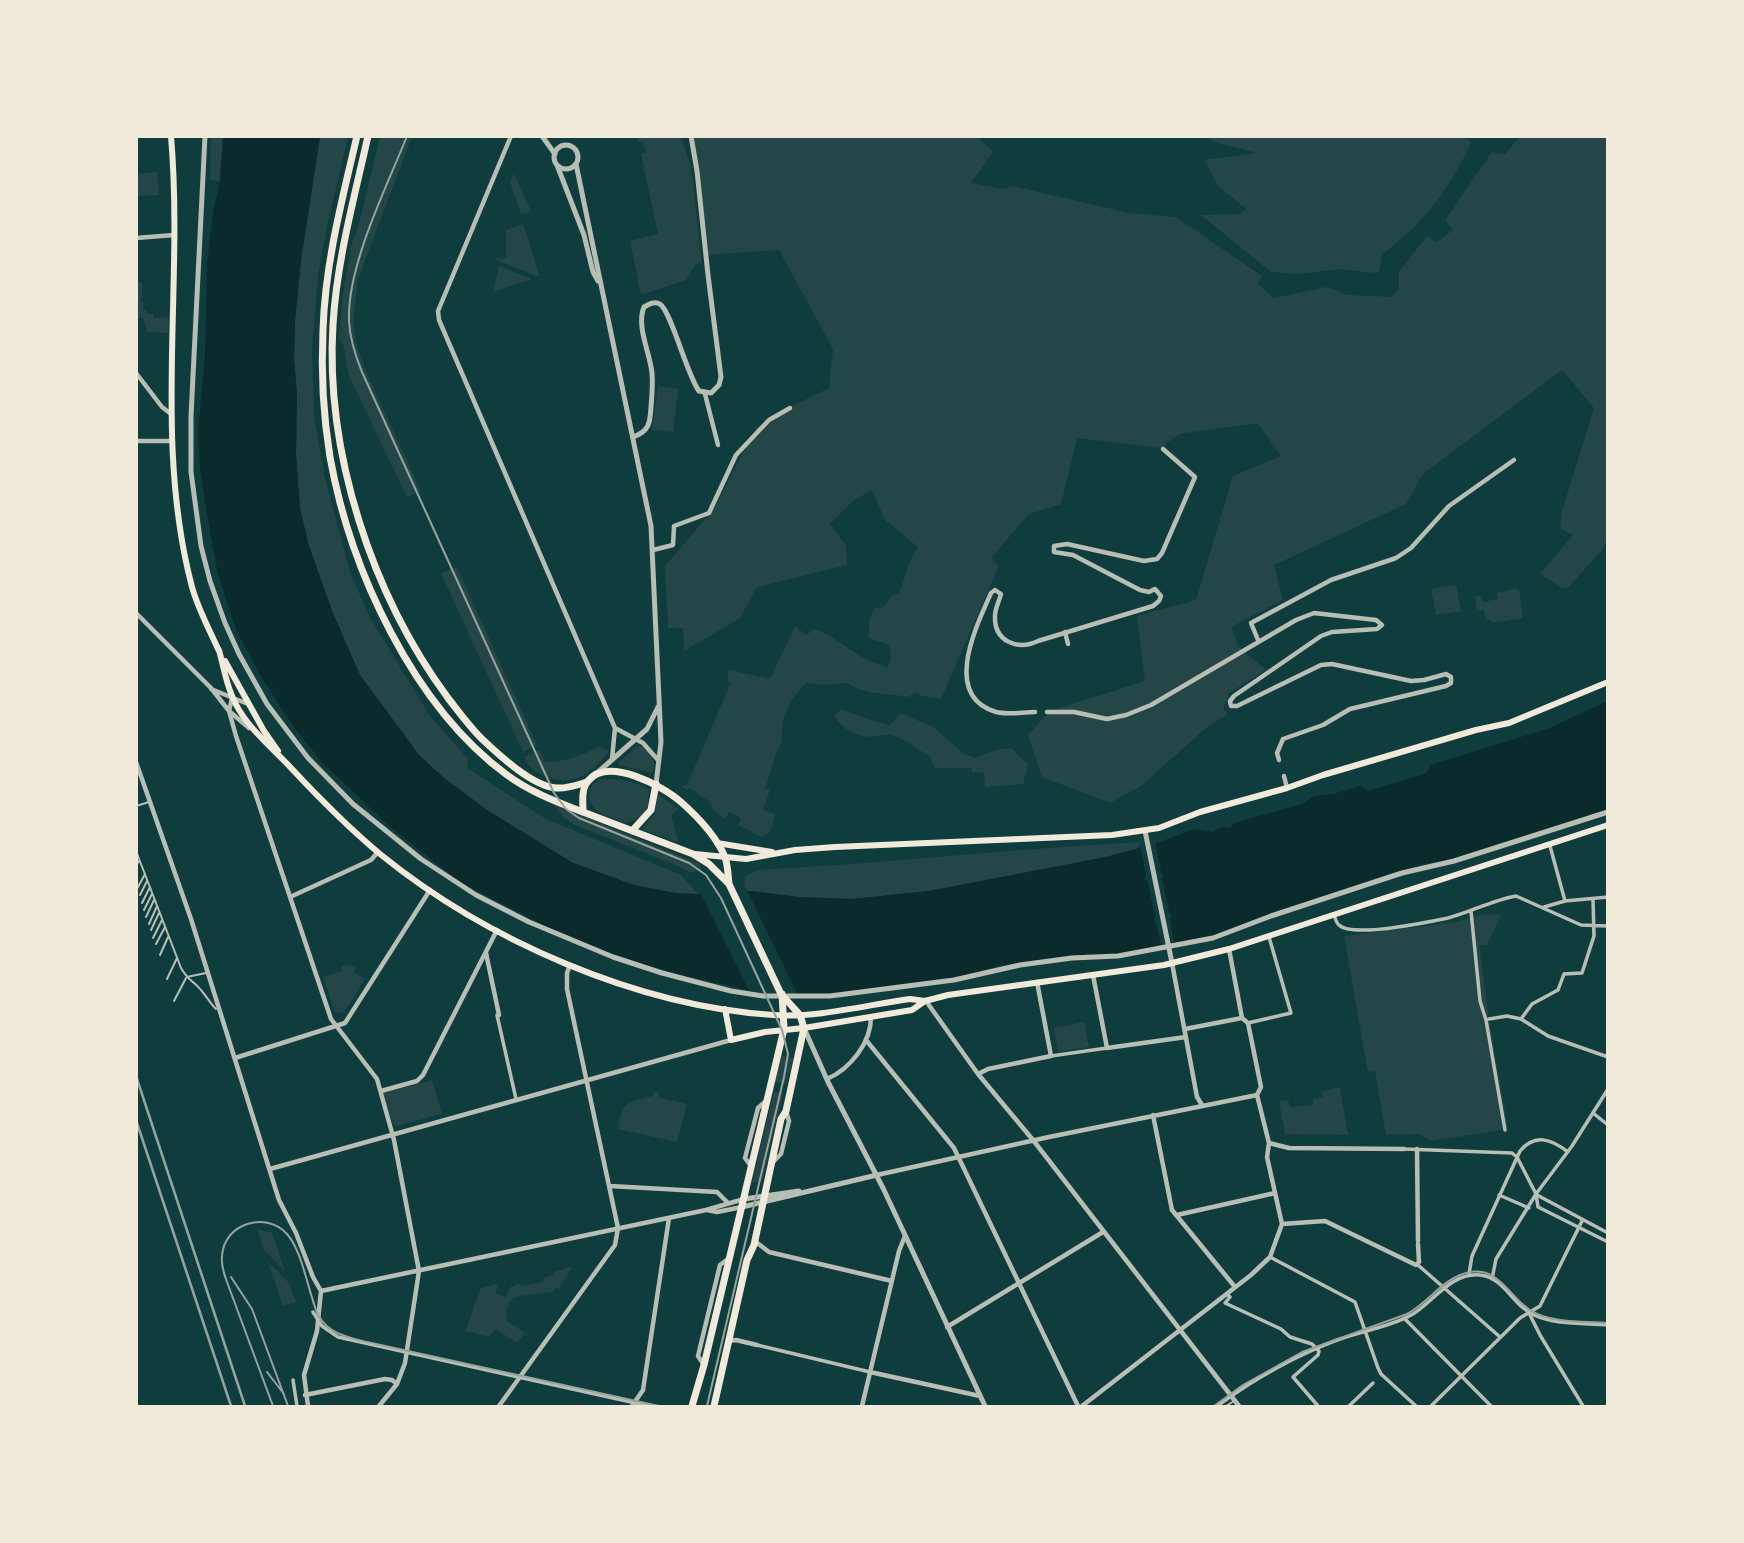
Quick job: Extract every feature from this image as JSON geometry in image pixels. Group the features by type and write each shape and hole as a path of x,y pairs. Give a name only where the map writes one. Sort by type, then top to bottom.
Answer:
{"main road":[{"path":"171,136 176,190 171,441 180,525 193,590 219,650 264,731 287,764"},
{"path":"357,136 337,218 327,279 322,348 323,390 331,458 351,535 365,574 401,650 421,682 461,734 523,786 693,854 725,875"},
{"path":"368,136 337,279 333,348 342,444 352,496 380,579 428,671 473,730 501,757 546,786 566,788 587,782 597,773 616,772 636,776 656,784 679,800 698,819 724,856 725,875 729,884 783,997 800,1014 804,1028 714,1406"},
{"path":"219,650 232,697 258,735 317,796 378,852 430,890 497,929 570,965 674,1000 725,1009 783,1016 910,999 925,1000 1172,963 1229,949 1608,825"},
{"path":"693,854 746,859 835,847 1112,835 1145,831 1323,775 1476,730 1509,723 1608,682"},
{"path":"583,812 587,782"},
{"path":"632,831 651,810 656,784"},
{"path":"717,843 777,853"},
{"path":"692,1406 784,1029 783,997"},
{"path":"725,1009 731,1040 784,1029 912,1010 925,1000"}],"street":[{"path":"205,136 191,416 191,472 201,546 225,623 267,704 308,758 353,804 439,871 476,895 529,922 587,948 632,964 731,990 763,996 830,996 954,980 1033,963 1127,955 1213,938 1402,873 1454,861 1608,812"},
{"path":"511,136 438,311 439,320 615,728 612,760"},
{"path":"542,136 555,154 584,235 593,272 600,284"},
{"path":"566,136 567,146"},
{"path":"633,437 646,430 650,422 652,372 642,321 644,307 660,304 667,312 699,391 705,394 716,390 721,377 691,136"},
{"path":"555,154 559,148 567,146 577,152 576,164 600,284 652,526 659,705 659,762 656,784"},
{"path":"557,165 567,169 576,164"},
{"path":"136,238 176,235"},
{"path":"136,373 162,408 171,414"},
{"path":"705,394 718,445"},
{"path":"653,550 673,545 674,526 709,513 736,455 769,420 790,408"},
{"path":"136,441 171,441"},
{"path":"1035,712 996,711 975,698 970,690 967,675 969,650 992,593 995,590 1001,594 996,608 995,626 1007,642 1026,646 1121,617 1153,606 1159,601 1161,596 1155,589 1149,592 1140,590 1073,555 1054,552 1054,546 1067,544 1144,561 1157,559 1195,477 1163,449"},
{"path":"1258,640 1251,623 1331,580 1396,558 1411,548 1449,506 1514,460"},
{"path":"1047,712 1074,712 1107,719 1126,715 1151,705 1258,640 1314,613 1376,620 1382,625 1377,629 1332,632 1321,636 1234,696 1230,701 1231,706 1237,706 1321,665 1332,664 1411,681 1446,674 1451,677 1451,683 1446,686 1350,709 1323,724 1283,739 1277,752 1279,760"},
{"path":"136,614 211,688 229,710 258,735"},
{"path":"1065,632 1068,644"},
{"path":"218,691 228,684"},
{"path":"211,688 249,704"},
{"path":"232,697 229,710 331,1019 377,1079 392,1133 419,1271 408,1353 397,1384 379,1406"},
{"path":"597,773 647,729 659,705"},
{"path":"615,728 636,739 654,754 659,762"},
{"path":"136,762 208,972 279,1200 321,1291 318,1322 304,1375 308,1406"},
{"path":"1284,776 1287,788"},
{"path":"1145,831 1197,1097 1202,1105"},
{"path":"1549,844 1564,899"},
{"path":"290,897 371,860 378,852"},
{"path":"235,1058 345,1023 430,890"},
{"path":"1334,915 1339,926 1357,930 1448,918 1516,895 1581,925 1608,926"},
{"path":"1542,907 1564,899 1608,897"},
{"path":"1521,1019 1532,1004 1558,990 1564,974 1582,973 1594,936 1593,899"},
{"path":"1471,911 1479,1001 1486,1020 1505,1130"},
{"path":"381,1091 417,1081 423,1075 497,929"},
{"path":"1248,1023 1291,1013 1269,936"},
{"path":"866,1040 959,1157 1080,1406 1270,1257 1282,1224 1268,1157 1269,1143 1257,1095 1261,1087 1248,1023 1242,1018 1229,949"},
{"path":"486,952 516,1099"},
{"path":"499,1406 615,1245 618,1228 567,989 570,965"},
{"path":"1093,974 1107,1048"},
{"path":"1037,982 1054,1056"},
{"path":"925,1000 978,1074 1033,1140 1238,1406"},
{"path":"828,1080 852,1060 866,1040 871,1016"},
{"path":"1489,1019 1507,1016 1521,1019 1548,1036 1608,1057"},
{"path":"1185,1029 1242,1018"},
{"path":"804,1028 877,1175 985,1406"},
{"path":"978,1074 988,1069 1054,1056 1186,1037"},
{"path":"270,1169 731,1040"},
{"path":"1492,1279 1496,1259 1536,1194 1568,1152 1608,1089"},
{"path":"706,1210 717,1212 743,1203 790,1197 803,1191 1033,1140 1257,1095"},
{"path":"1593,1113 1608,1125"},
{"path":"1153,1115 1169,1201 1177,1215 1235,1287"},
{"path":"1469,1275 1472,1256 1517,1157 1527,1143 1543,1139 1568,1152"},
{"path":"1269,1143 1289,1148 1508,1152 1517,1157 1536,1194 1538,1208 1608,1242"},
{"path":"1417,1149 1418,1265"},
{"path":"610,1185 717,1192 728,1203"},
{"path":"1177,1215 1275,1193"},
{"path":"1536,1194 1608,1233"},
{"path":"1499,1195 1529,1208"},
{"path":"321,1291 706,1210 728,1203 743,1203"},
{"path":"633,1405 643,1390 669,1217"},
{"path":"1282,1224 1325,1221 1418,1265 1501,1338"},
{"path":"1430,1406 1501,1338 1541,1306 1583,1221"},
{"path":"947,1327 1103,1232"},
{"path":"862,1406 905,1236"},
{"path":"755,1241 769,1252 892,1281"},
{"path":"1270,1257 1355,1302 1381,1374 1416,1406"},
{"path":"1217,1406 1233,1399 1285,1363 1316,1348 1404,1318 1424,1307 1455,1281 1469,1275 1492,1279 1529,1313 1541,1318 1608,1325"},
{"path":"1226,1293 1230,1297 1225,1303 1281,1329 1293,1339 1312,1344 1316,1348 1318,1355 1293,1377 1318,1406"},
{"path":"313,1312 327,1331 338,1337 633,1405 649,1406"},
{"path":"1529,1313 1583,1406"},
{"path":"1404,1318 1491,1406"},
{"path":"729,1342 736,1340 980,1396"},
{"path":"305,1395 385,1379 397,1384"},
{"path":"293,1380 297,1406"},
{"path":"1349,1406 1373,1383"}],"lane":[{"path":"136,806 150,802"},
{"path":"136,851 186,977 220,1012"},
{"path":"136,866 140,860"},
{"path":"137,889 145,873"},
{"path":"140,895 148,880"},
{"path":"142,903 150,887"},
{"path":"144,910 153,893"},
{"path":"146,917 155,899"},
{"path":"149,923 157,905"},
{"path":"151,930 160,912"},
{"path":"153,938 163,919"},
{"path":"156,944 165,926"},
{"path":"160,955 169,936"},
{"path":"167,979 177,957"},
{"path":"186,977 208,972"},
{"path":"174,1001 186,977"},
{"path":"1226,1406 1233,1399"}],"shaded area":[{"path":"211,137 223,137 220,181 210,180"},
{"path":"223,137 320,137 301,260 295,321 296,455 300,508 308,543 332,611 360,675 419,755 444,778 487,810 573,863 634,885 675,893 717,895 752,891 799,897 852,899 929,891 1106,857 1157,843 1194,829 1213,832 1222,827 1230,828 1234,823 1302,804 1314,796 1360,786 1368,791 1427,773 1430,765 1550,728 1607,701 1607,809 1447,861 1422,864 1259,917 1223,934 1122,953 1071,955 997,966 963,976 822,994 756,992 686,976 608,952 547,927 460,882 388,825 323,763 295,729 262,678 237,632 218,574 211,538 200,469 198,429 205,356 207,264 213,212 220,181"},
{"path":"320,137 348,137 318,276 312,349 314,417 325,478 350,572 369,616 430,716 468,759 467,768 546,819 681,875 698,894 675,893 634,885 573,863 487,810 444,778 419,755 360,675 332,611 308,543 300,508 296,455 295,321 301,260"},
{"path":"380,137 412,137 358,279 353,321 356,343 364,367 421,491 407,497 349,376 343,344 339,339 351,246"},
{"path":"637,137 681,137 691,166 702,263 696,264 686,280 641,295 630,241 658,234 641,154 646,152 643,141 638,142"},
{"path":"691,137 978,137 993,152 971,183 1003,189 1013,186 1129,213 1176,217 1262,276 1258,284 1273,298 1327,287 1347,295 1391,297 1399,289 1399,272 1427,236 1437,242 1453,230 1445,220 1492,152 1505,154 1520,137 1607,137 1608,539 1602,550 1568,588 1562,588 1540,574 1573,535 1560,528 1562,511 1594,408 1562,370 1423,474 1406,504 1274,565 1283,600 1231,627 1239,647 1266,670 1229,693 1223,709 1228,714 1207,727 1141,786 1110,803 1042,777 1028,735 1050,711 1145,681 1137,616 1196,600 1233,476 1281,456 1258,423 1179,434 1160,448 1077,438 1061,504 1029,514 991,558 999,566 941,699 915,692 908,697 876,693 847,683 806,683 791,700 783,720 781,743 765,789 770,790 763,810 775,814 770,832 762,837 738,825 741,818 729,812 725,819 714,811 710,802 689,788 687,790 682,787 688,783 731,682 727,681 729,670 770,679 795,626 806,635 815,629 868,660 888,667 891,657 889,645 869,638 869,621 875,607 882,609 893,594 899,594 918,547 885,520 872,490 854,500 830,524 846,546 847,565 757,587 740,618 684,651 683,628 668,628 665,566 714,509 756,428 774,415 829,388 833,349 779,250 705,255"},
{"path":"1207,137 1466,137 1471,143 1454,175 1423,218 1382,254 1379,272 1341,269 1298,274 1271,272 1201,215 1239,214 1246,209 1218,186 1204,160 1257,153 1214,142"},
{"path":"157,172 159,195 137,196 137,174"},
{"path":"514,173 531,211 521,214 510,182"},
{"path":"523,224 540,277 493,259 506,258 506,230"},
{"path":"499,266 532,279 493,292"},
{"path":"137,280 143,284 143,310 153,314 153,318 168,317 168,333 148,332 143,318 137,318"},
{"path":"658,386 678,389 673,432 652,430"},
{"path":"457,567 537,745 523,752 441,573"},
{"path":"1456,585 1461,611 1436,615 1431,589"},
{"path":"1519,590 1523,618 1492,623 1490,619 1486,620 1484,610 1477,611 1475,597 1481,596 1483,602 1498,599 1497,593"},
{"path":"842,709 890,725 900,713 933,727 964,754 976,758 995,750 1011,748 1028,765 1023,784 985,787 984,773 972,772 972,768 935,768 930,756 902,739 888,735 863,736 848,730 834,715"},
{"path":"599,746 609,751 588,772 571,780 553,779 543,775 532,768 524,757 539,750 545,762 559,761"},
{"path":"641,746 652,758 653,773 618,763 636,747"},
{"path":"600,779 632,782 649,790 648,805 642,817 626,823 596,809 592,805 589,791"},
{"path":"658,794 678,809 671,815 679,843 642,829 654,815"},
{"path":"553,804 700,864 701,869 691,873 575,825 562,816"},
{"path":"1141,842 1137,849 1106,857 929,891 852,899 799,897 747,891 744,884 745,876 758,870"},
{"path":"1484,914 1501,915 1487,945 1479,945 1508,1129 1431,1141 1420,1134 1386,1135 1375,1071 1368,1072 1344,936 1456,922"},
{"path":"341,966 356,968 354,972 365,979 344,1013 335,1012 323,977 342,971"},
{"path":"1084,1022 1089,1047 1058,1052 1054,1028"},
{"path":"781,1055 793,1058 786,1084 774,1082"},
{"path":"432,1080 442,1114 397,1126 393,1124 383,1093"},
{"path":"1340,1087 1348,1135 1285,1134 1279,1101 1288,1100 1290,1107 1313,1105 1313,1099 1323,1097 1321,1091"},
{"path":"658,1091 660,1098 687,1104 677,1142 618,1129 624,1107 632,1101 653,1096 653,1093"},
{"path":"774,1091 783,1093 762,1181 752,1183"},
{"path":"257,1229 272,1233 285,1271 264,1250"},
{"path":"268,1262 289,1283 296,1302 283,1306"},
{"path":"572,1268 558,1289 514,1297 509,1303 507,1321 525,1333 517,1343 496,1329 489,1337 465,1331 481,1288 498,1284 495,1293 506,1297 511,1286 514,1287 517,1283 521,1286 543,1282 543,1278"}],"pier":[{"path":"1155,840 1172,916 1170,920 1175,946 1162,949 1153,920 1155,916 1148,882 1144,879 1146,875 1140,845"},
{"path":"746,888 798,997 751,995 699,890"}],"tram line":[{"path":"407,136 369,227 354,276 350,299 350,334 362,372 554,793 566,809 579,818 689,863 706,875 721,898 782,1030 788,1054 707,1406"},
{"path":"273,1406 222,1262 230,1235 238,1228 258,1222 278,1227 293,1242 318,1315 327,1327 339,1334 659,1406"},
{"path":"1214,1406 1243,1385 1302,1352 1407,1314 1453,1279 1474,1272 1495,1277 1519,1301 1537,1314 1563,1320 1608,1323"},
{"path":"231,1277 252,1309 288,1406"},
{"path":"267,1372 284,1394"}],"railway":[{"path":"136,1076 245,1406"},
{"path":"136,1120 231,1406"}]}
